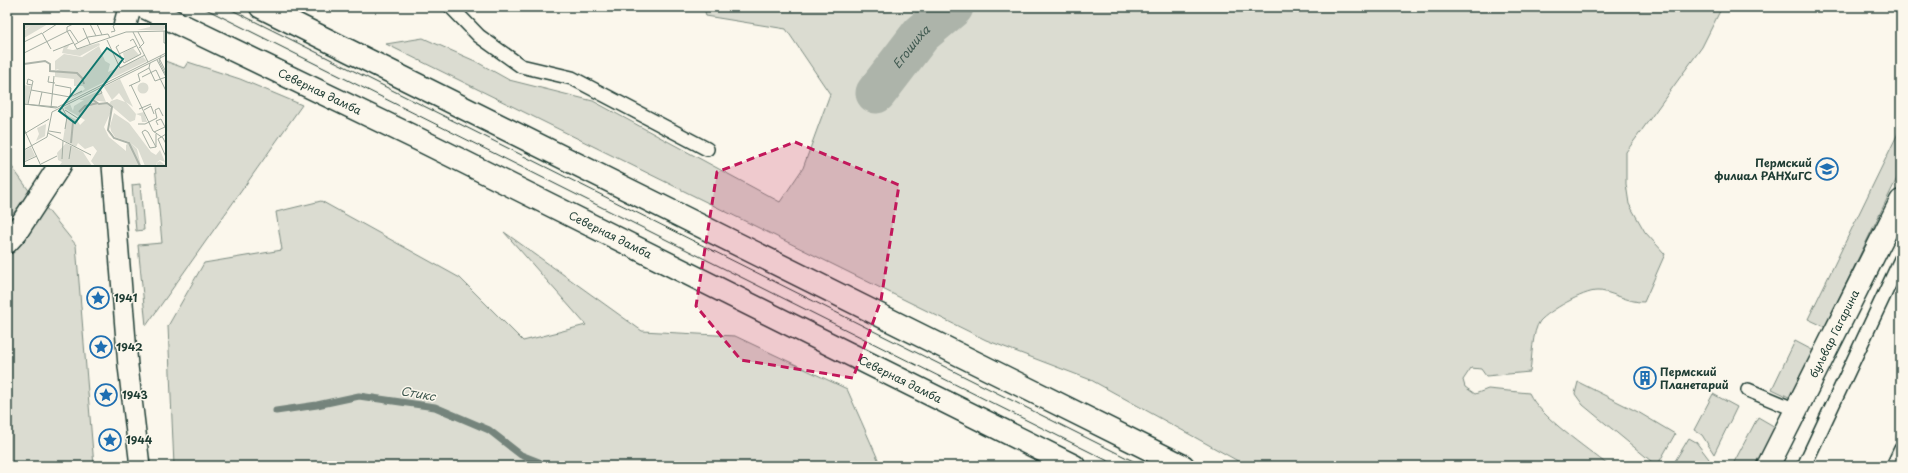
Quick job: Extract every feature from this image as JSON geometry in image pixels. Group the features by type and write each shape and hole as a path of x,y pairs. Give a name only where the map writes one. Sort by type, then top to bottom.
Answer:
{"main road":[{"path":"125,24 130,7"},
{"name":"Северная дамба","path":"144,7 420,140 1074,466"},
{"path":"260,7 1183,466"},
{"path":"7,242 18,232 59,166"},
{"name":"бульвар Гагарина","path":"1768,466 1901,201"}],"street":[{"path":"112,166 128,366 140,466"}],"lane":[{"path":"451,7 479,36 521,66 572,78 707,149"},
{"path":"1804,466 1901,259"},
{"path":"1748,390 1796,410"},
{"path":"1893,466 1901,449"}],"highlighted area":[{"path":"795,142 899,185 881,300 853,378 741,360 696,306 717,172"}],"shaded area":[{"path":"704,7 1722,7 1702,47 1626,152 1626,184 1629,204 1645,232 1665,254 1644,302 1632,301 1602,291 1583,294 1558,307 1540,321 1535,331 1530,372 1486,376 1481,369 1471,368 1463,380 1465,387 1475,394 1488,389 1529,393 1543,412 1553,422 1609,466 1247,466 1091,380 986,340 386,44 423,38 475,61 509,80 593,101 780,202 803,168 830,94 786,29 706,16"},
{"path":"166,61 184,68 188,62 240,79 302,105 146,326 138,245 162,243 155,166 166,166"},
{"path":"1901,127 1901,170 1825,327 1808,319"},
{"path":"7,160 30,192 7,221"},
{"path":"140,184 144,230 136,231 132,185"},
{"path":"321,201 460,278 523,341 586,325 504,232 642,331 735,336 847,389 881,466 174,466 168,326 204,263 282,250 276,212"},
{"path":"42,203 76,245 94,466 7,466 7,250"},
{"path":"1795,341 1814,351 1791,398 1772,389"},
{"path":"1578,382 1638,412 1675,434 1657,466 1583,405 1575,394"},
{"path":"1713,394 1737,407 1714,454 1702,435 1694,430"},
{"path":"1758,417 1777,428 1758,466 1732,466"},
{"path":"1689,438 1696,442 1709,459 1705,466 1672,466"}],"waterway":[{"name":"Егошиха","path":"876,93 921,34 953,7"},
{"name":"Стикс","path":"276,411 317,405 359,396 435,407 489,430 521,455 539,462 541,466"}],"tram line":[{"path":"202,7 1118,466"},
{"path":"226,7 1143,466"}],"place":[{"name":"Пермский филиал РАНХиГС","path":"1827,169"},
{"name":"1941","path":"98,298"},
{"name":"1942","path":"101,347"},
{"name":"Пермский Планетарий","path":"1645,378"},
{"name":"1943","path":"106,395"},
{"name":"1944","path":"110,440"}]}
